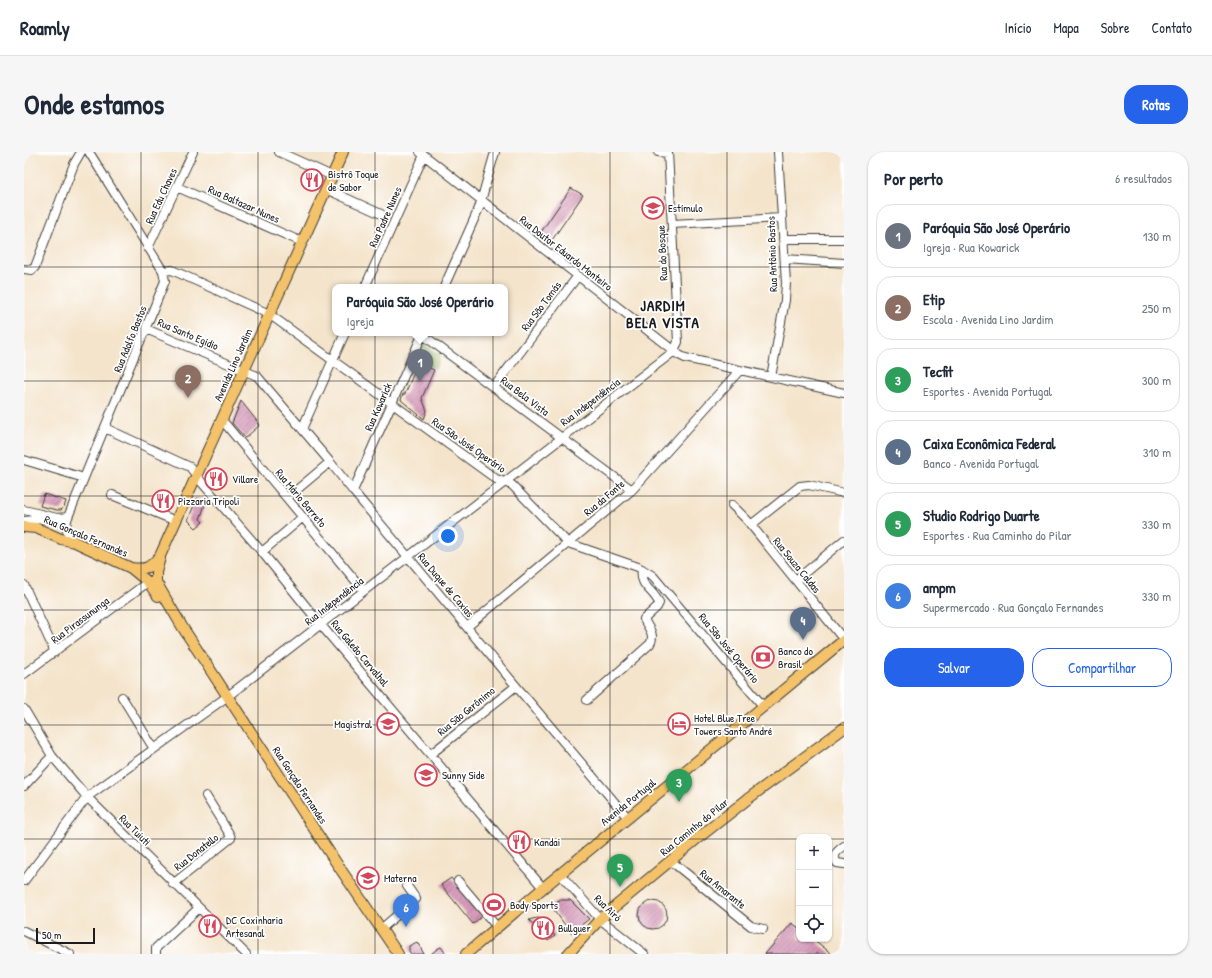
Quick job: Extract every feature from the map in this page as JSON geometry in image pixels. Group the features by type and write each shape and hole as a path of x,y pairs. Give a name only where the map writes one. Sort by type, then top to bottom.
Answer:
{"main road":[{"name":"Avenida Lino Jardim","path":"131,568 148,568 160,556 343,152"},
{"name":"Rua Gonçalo Fernandes","path":"24,527 36,528 61,539 75,542 131,568 148,582 183,628"},
{"name":"Rua Gonçalo Fernandes","path":"160,556 156,572 156,582 183,628 337,864 398,954"},
{"name":"Avenida Portugal","path":"466,954 543,888 844,640"},
{"name":"Rua Caminho do Pilar","path":"568,954 600,919 698,838 749,798 844,728"}],"street":[{"path":"28,269 35,267 74,164 81,152"},
{"path":"89,152 163,271"},
{"name":"Rua Edu Chaves","path":"148,248 193,152"},
{"path":"279,152 332,176"},
{"path":"445,284 482,201 495,152"},
{"path":"658,152 668,153"},
{"name":"Rua Antônio Bastos","path":"771,377 786,292 778,152"},
{"name":"Rua do Bosque","path":"668,153 678,342 673,352"},
{"name":"Rua Doutor Eduardo Monteiro","path":"422,154 673,352 685,358 844,393"},
{"name":"Rua Padre Nunes","path":"366,284 422,154"},
{"name":"Rua Baltazar Nunes","path":"177,187 302,242"},
{"path":"326,189 381,214"},
{"path":"672,224 782,218"},
{"path":"783,239 844,239"},
{"path":"785,259 844,263"},
{"name":"Rua São José Operário","path":"163,271 172,270 269,314 496,479 512,485 568,543 642,569 653,576 763,706"},
{"name":"Rua Adolfo Bastos","path":"75,542 66,530 68,517 165,281 163,271"},
{"name":"Rua São Tomás","path":"494,387 577,277"},
{"name":"Rua Santo Egidio","path":"146,328 244,370"},
{"path":"302,429 343,336"},
{"name":"Rua Kowarick","path":"352,490 422,336"},
{"name":"Rua Bela Vista","path":"426,336 632,490"},
{"name":"Rua Independência","path":"24,882 87,797 228,696 673,352"},
{"name":"Rua Duque de Caxias","path":"244,370 256,376 302,429 467,628 628,818"},
{"name":"Rua da Fonte","path":"467,628 632,490 740,370"},
{"name":"Rua Mário Barreto","path":"222,420 364,590"},
{"name":"Rua Galeão Carvalhal","path":"105,428 190,467 543,888"},
{"path":"24,460 84,478"},
{"path":"287,498 330,462"},
{"path":"751,525 800,486 809,485 844,493"},
{"path":"112,495 176,521"},
{"name":"Rua Souza Caldas","path":"732,505 751,525 844,640"},
{"path":"24,510 57,518"},
{"path":"24,521 68,517"},
{"path":"262,552 303,517"},
{"path":"796,580 844,540"},
{"path":"587,700 652,641 652,632 644,619 657,607 659,603 642,581 642,569"},
{"name":"Rua Pirassununga","path":"24,674 148,582"},
{"path":"24,585 55,652"},
{"name":"Rua São Gerônimo","path":"431,754 516,686"},
{"path":"122,697 154,749"},
{"name":"Rua Tuiuti","path":"24,709 52,756 87,797 246,954"},
{"path":"24,786 52,756"},
{"name":"Rua Donatello","path":"174,884 231,838 206,796"},
{"path":"844,846 837,850 834,854 837,863 844,864"},
{"name":"Rua Amarante","path":"671,861 751,926 763,929"},
{"name":"Rua Airó","path":"560,874 600,919 644,954"},
{"path":"458,881 497,927"},
{"path":"380,929 416,899 407,886"},
{"path":"156,954 156,948 199,908"},
{"path":"24,931 70,954"}],"green space":[{"path":"424,344 440,356 435,368 417,360"}],"building":[{"path":"571,188 583,195 550,243 539,235"},
{"path":"418,363 434,370 422,398 427,411 424,419 401,400"},
{"path":"241,401 260,425 245,438 232,423"},
{"path":"44,494 66,501 64,507 61,510 57,510 40,506"},
{"path":"197,498 206,502 200,519 203,522 196,528 188,520"},
{"path":"451,878 482,916 473,924 441,885"},
{"path":"559,900 570,900 589,919 571,933 551,906"},
{"path":"653,901 663,905 667,915 663,925 653,929 643,925 639,915 643,905"},
{"name":"Bullguer","path":"538,918 542,919 555,936 548,941 529,920"},
{"path":"792,923 796,926 796,942 817,942 832,954 765,954"},
{"path":"417,942 424,954 411,954 409,951 409,946"},
{"path":"441,947 446,954 431,954 437,949"}],"place":[{"name":"Bistrô Toque de Sabor","path":"312,180"},
{"name":"Estímulo","path":"653,208"},
{"name":"Paróquia São José Operário","path":"420,382"},
{"name":"Etip","path":"188,398"},
{"name":"Villare","path":"216,479"},
{"name":"Pizzaria Tripoli","path":"163,501"},
{"name":"Caixa Econômica Federal","path":"803,640"},
{"name":"Banco do Brasil","path":"763,657"},
{"name":"Magistral","path":"388,724"},
{"name":"Hotel Blue Tree Towers Santo André","path":"679,724"},
{"name":"Sunny Side","path":"426,775"},
{"name":"Tecfit","path":"679,802"},
{"name":"Kandai","path":"519,842"},
{"name":"Materna","path":"368,878"},
{"name":"Studio Rodrigo Duarte","path":"620,887"},
{"name":"Body Sports","path":"494,905"},
{"name":"DC Coxinharia Artesanal","path":"210,926"},
{"name":"ampm","path":"406,927"},
{"name":"Bullguer","path":"543,928"}],"district":[{"name":"JARDIM BELA VISTA","path":"663,314"}]}
